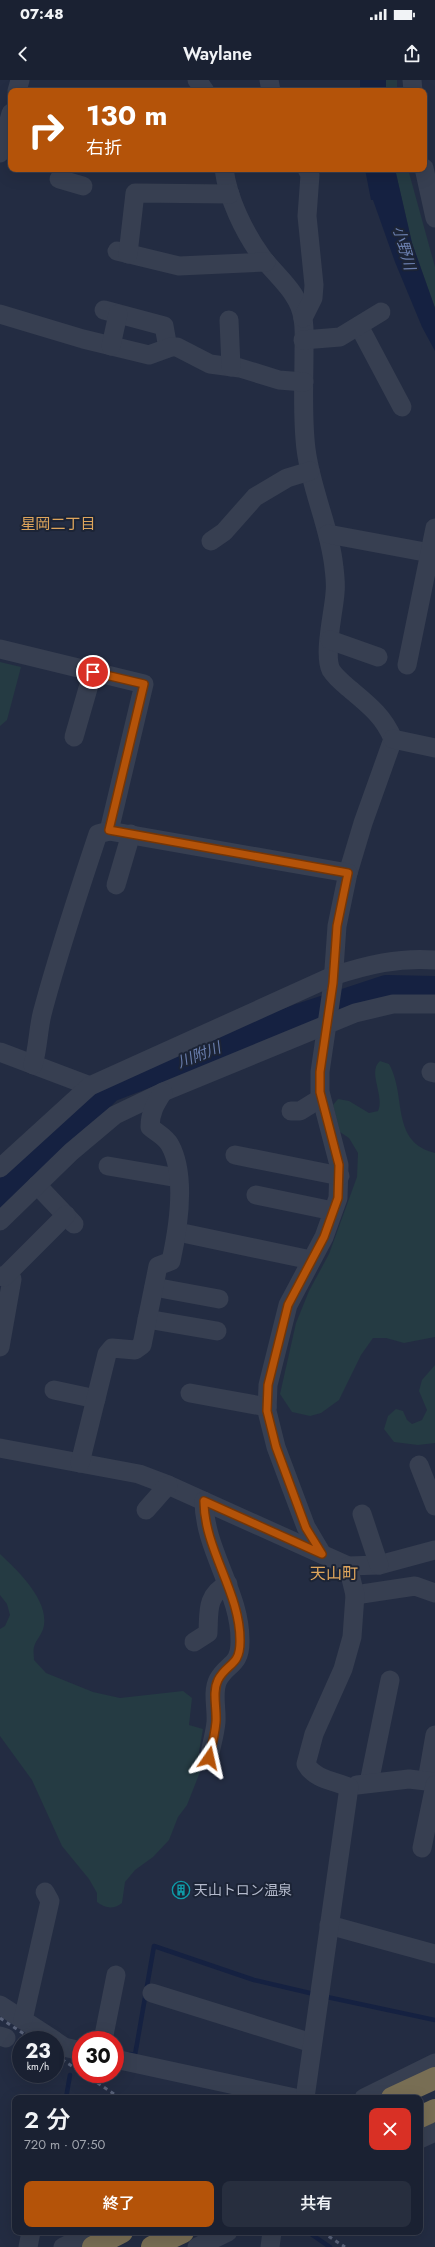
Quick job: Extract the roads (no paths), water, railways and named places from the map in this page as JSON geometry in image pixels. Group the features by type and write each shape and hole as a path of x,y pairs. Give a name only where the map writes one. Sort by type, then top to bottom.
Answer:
{"highway":[{"path":"398,2095 435,2078"},
{"path":"423,2116 435,2110"},
{"path":"93,2247 116,2235"},
{"path":"152,2247 177,2235"}],"street":[{"path":"0,153 8,126"},
{"path":"225,172 230,194 249,235 266,262 288,287 295,298 303,318 304,423 310,471 328,534 334,566 335,591 329,655 331,669 338,680 376,710 388,726 393,739 370,802 348,873 337,926 333,980 320,1072 321,1098 335,1147 340,1176 338,1198 324,1237 288,1305 268,1385 268,1407 276,1447 306,1528 322,1554"},
{"path":"303,318 313,298 314,285 307,216 310,175 308,172"},
{"path":"425,172 435,218"},
{"path":"230,194 135,193 122,253 179,266 266,262"},
{"path":"111,346 111,312 164,326 168,348"},
{"path":"304,340 340,337 381,312"},
{"path":"0,314 111,346 149,355 178,346 210,364 232,367 279,380 304,382"},
{"path":"229,320 232,367"},
{"path":"359,326 402,407"},
{"path":"212,541 224,532 255,497 287,478 310,471"},
{"path":"407,665 432,554 435,528"},
{"path":"328,534 432,554"},
{"path":"330,640 378,657"},
{"path":"0,649 144,684 109,830"},
{"path":"74,737 93,672"},
{"path":"393,739 435,748"},
{"path":"33,1065 42,1014 63,940 98,834 109,830 348,873"},
{"path":"116,885 131,834"},
{"path":"0,1168 67,1105 90,1086 374,963 396,960 435,960"},
{"path":"0,1221 103,1124 115,1115 163,1092 327,1020 393,1004 435,1004"},
{"path":"0,1052 90,1086"},
{"path":"80,1463 108,1351 118,1348 135,1350 139,1349 142,1345 158,1266 172,1262 178,1232 180,1202 176,1157 170,1144 150,1126 150,1118 153,1107 163,1092"},
{"path":"291,1111 305,1109 321,1098"},
{"path":"234,1155 340,1176"},
{"path":"108,1166 178,1178"},
{"path":"2,1276 70,1219 37,1185"},
{"path":"256,1196 333,1211"},
{"path":"178,1232 311,1260"},
{"path":"0,1347 12,1279 2,1276"},
{"path":"154,1287 219,1300"},
{"path":"147,1319 216,1331"},
{"path":"54,1390 96,1399"},
{"path":"196,1398 268,1407"},
{"path":"0,1448 139,1474 168,1485 348,1566 379,1565 435,1550"},
{"path":"419,1465 435,1506"},
{"path":"146,1510 168,1485"},
{"path":"204,1501 204,1518 235,1607 240,1641 239,1658 218,1679 215,1687 216,1724 209,1758"},
{"path":"362,1514 379,1565"},
{"path":"348,1566 354,1595 349,1651 314,1734 306,1764 316,1776 349,1786 409,1779 432,1782"},
{"path":"194,1642 208,1632 208,1616 213,1594 228,1584"},
{"path":"354,1595 415,1586 435,1593"},
{"path":"369,1783 390,1680"},
{"path":"422,1848 432,1782 435,1735"},
{"path":"305,2095 349,1786"},
{"path":"23,2020 50,1901 44,1892"},
{"path":"329,1925 435,1954"},
{"path":"104,2031 110,1980"},
{"path":"152,1993 312,2043"},
{"path":"0,2005 41,2031"},
{"path":"124,2061 281,2095"},
{"path":"370,2095 435,2063"},
{"path":"423,2138 435,2132"},
{"path":"28,2247 30,2235"},
{"path":"64,2247 88,2235"},
{"path":"197,2247 221,2235"},
{"path":"270,2247 272,2235"}],"water":[{"path":"360,80 386,80 386,88 360,88"},
{"name":"小野川","path":"366,172 396,172 412,243 435,308 435,351 422,327 395,262 373,200 371,200"}],"waterway":[{"name":"川附川","path":"0,1196 110,1089 301,1016 386,988 435,989"},
{"path":"130,2054 135,2055 154,1946 254,1980 314,1994"},
{"path":"327,1997 435,2020"},
{"path":"67,2095 70,2075"},
{"path":"312,2235 330,2247"}],"railway":[{"path":"0,2018 20,2031"},
{"path":"64,2061 72,2066"},
{"path":"98,2083 116,2095"},
{"path":"327,2235 345,2247"}],"place":[{"name":"天山トロン温泉","path":"181,1890"}],"district":[{"name":"星岡二丁目","path":"58,524"},
{"name":"天山町","path":"334,1573"}]}
